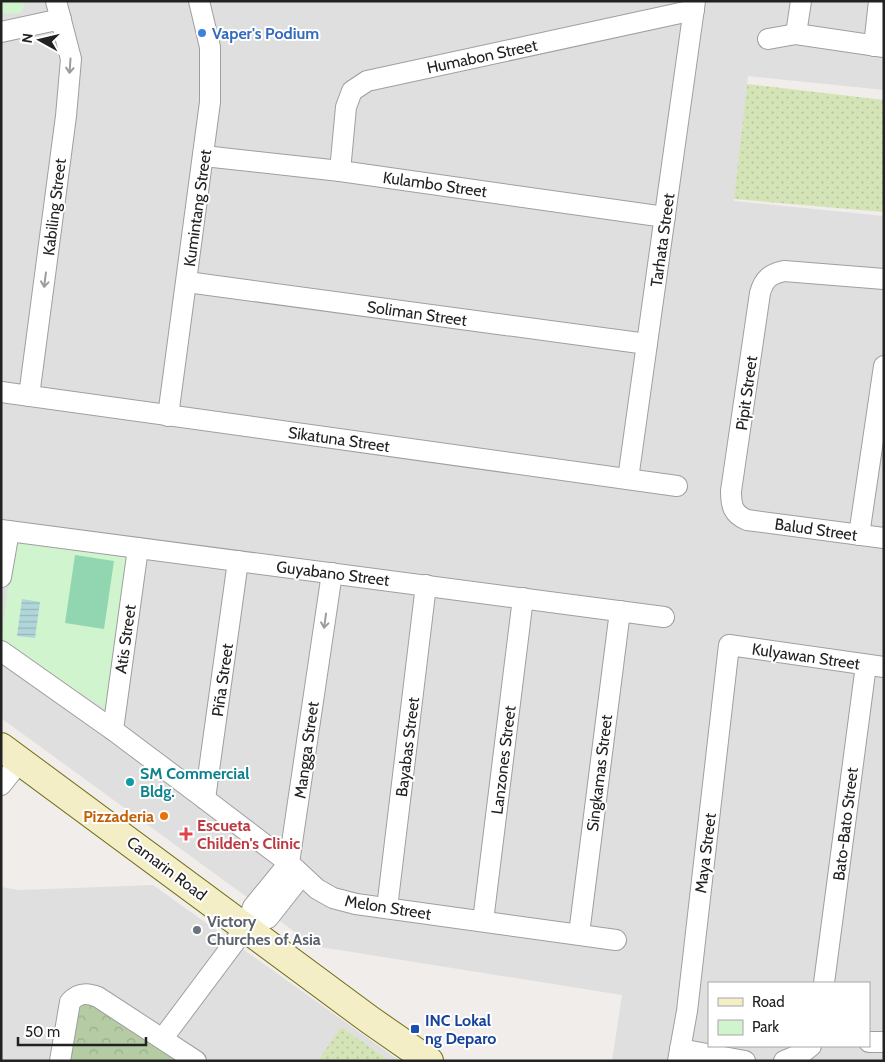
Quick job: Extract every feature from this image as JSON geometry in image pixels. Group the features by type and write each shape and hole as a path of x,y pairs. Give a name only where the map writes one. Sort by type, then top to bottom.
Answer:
{"main road":[{"name":"Camarin Road","path":"11,754 429,1061"}],"street":[{"name":"Kumintang Street","path":"168,416 210,102 210,47 199,1"},
{"path":"796,34 801,1"},
{"path":"768,38 796,34 879,46 879,1"},
{"name":"Humabon Street","path":"340,171 346,107 352,91 367,82 694,5"},
{"name":"Tarhata Street","path":"628,479 694,5"},
{"name":"Kabiling Street","path":"1,32 58,10 71,59 66,116 29,396"},
{"name":"Kulambo Street","path":"204,156 340,171 665,217"},
{"name":"Pipit Street","path":"747,520 740,516 732,507 731,491 760,293 766,280 770,275 784,271 884,279"},
{"name":"Soliman Street","path":"187,282 647,344"},
{"path":"859,534 881,410 884,366"},
{"name":"Sikatuna Street","path":"1,392 677,486"},
{"name":"Balud Street","path":"747,520 884,538"},
{"path":"1,577 5,530"},
{"name":"Guyabano Street","path":"5,530 664,617"},
{"name":"Atis Street","path":"113,730 138,548"},
{"name":"Piña Street","path":"205,799 238,561"},
{"name":"Mangga Street","path":"295,869 332,573"},
{"name":"Bayabas Street","path":"387,908 426,586"},
{"name":"Lanzones Street","path":"483,922 523,598"},
{"name":"Singkamas Street","path":"579,934 620,611"},
{"name":"Kulyawan Street","path":"729,645 875,666"},
{"name":"Maya Street","path":"679,1055 687,1011 729,645"},
{"name":"Melon Street","path":"1,651 113,730 295,869 316,889 333,898 356,904 616,940"},
{"name":"Bato-Bato Street","path":"824,982 875,666"},
{"path":"1,785 11,754"},
{"path":"163,1038 246,927 253,908 295,869"},
{"path":"60,1061 70,1002 75,996 83,993 98,996 163,1038 190,1059"},
{"path":"870,1042 884,1042"},
{"path":"784,1061 801,1054 810,1047"},
{"path":"679,1055 745,1061"}],"shaded area":[{"path":"1,1 884,1 884,90 748,76 734,201 884,216 884,1061 612,1061 622,995 314,946 1,718"},
{"path":"153,885 400,1061 1,1061 1,887 19,890"}],"green space":[{"path":"1,1 25,1 21,13 1,14"},
{"path":"747,84 884,100 884,212 734,199"},
{"path":"14,542 128,558 108,711 1,641"},
{"path":"75,555 114,561 104,629 65,623"},
{"path":"91,1001 178,1061 65,1061 74,1004"},
{"path":"341,1027 390,1061 318,1061"}],"water":[{"path":"22,599 40,602 35,638 17,636"}],"place":[{"name":"Vaper's Podium","path":"202,33"},
{"name":"SM Commercial Bldg.","path":"130,782"},
{"name":"Pizzaderia","path":"164,816"},
{"name":"Escueta Childen's Clinic","path":"186,834"},
{"name":"Victory Churches of Asia","path":"197,930"},
{"name":"INC Lokal ng Deparo","path":"415,1029"}]}
